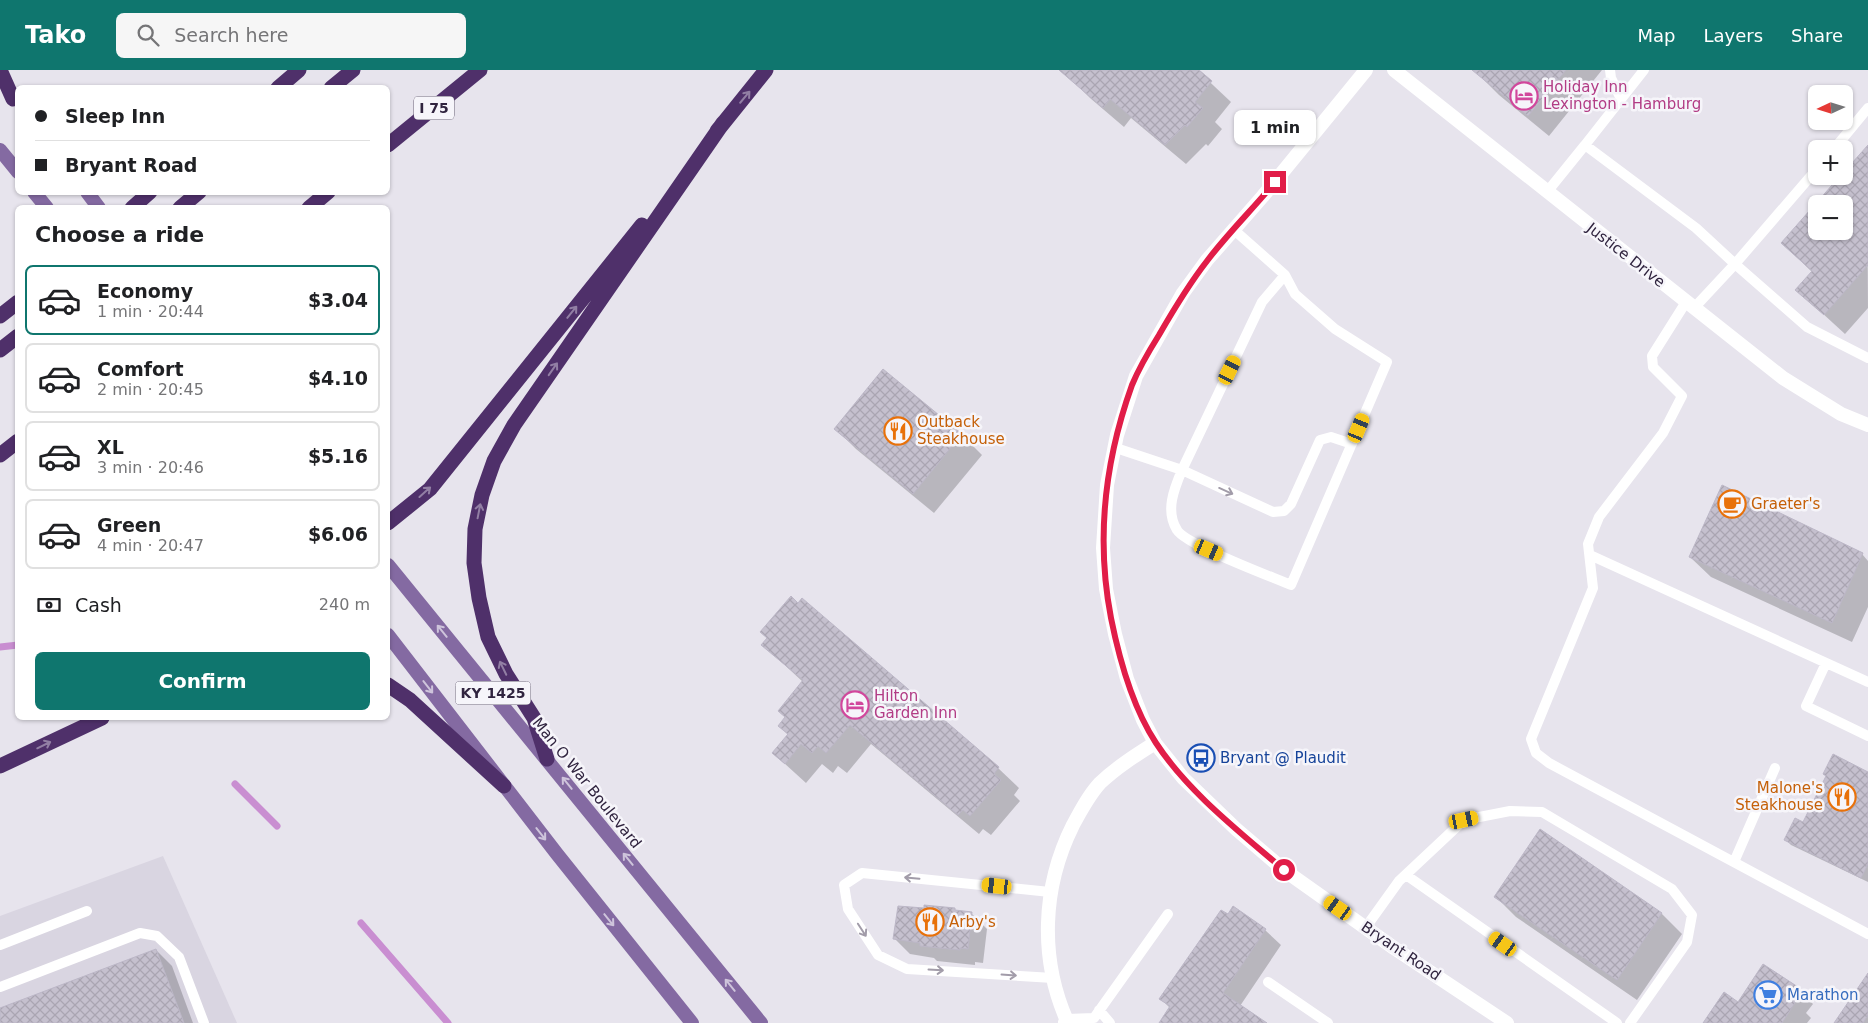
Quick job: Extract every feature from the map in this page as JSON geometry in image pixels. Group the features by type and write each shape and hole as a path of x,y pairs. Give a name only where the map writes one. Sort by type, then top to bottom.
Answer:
{"highway":[{"path":"0,70 15,102"},
{"path":"282,85 299,70"},
{"path":"335,85 353,70"},
{"name":"I 75","path":"390,143 480,70"},
{"path":"390,521 430,489 766,70"},
{"path":"547,759 534,718 506,674 488,637 479,598 474,563 475,529 482,495 494,461 514,426 723,123"},
{"path":"135,205 147,195"},
{"path":"184,205 195,195"},
{"path":"313,205 324,195"},
{"path":"0,316 15,304"},
{"path":"0,350 15,338"},
{"path":"0,455 15,443"},
{"path":"390,686 410,700 504,786"},
{"path":"0,766 98,720"}],"main road":[{"path":"0,83 15,102"},
{"path":"0,150 15,168"},
{"name":"Man O War Boulevard","path":"390,567 761,1023"},
{"name":"KY 1425","path":"390,637 557,854 692,1023"}],"street":[{"name":"Bryant Road","path":"1366,70 1264,196 1207,260 1183,293 1133,383 1113,447 1107,485 1103,548 1106,589 1127,679 1143,720 1155,742 1183,778 1236,829 1284,870 1507,1023"},
{"name":"Justice Drive","path":"1394,70 1784,378 1841,414 1868,425"},
{"path":"1065,1022 1050,966 1047,923 1050,892 1061,854 1082,808 1099,784 1119,767 1155,742"}],"lane":[{"path":"1610,70 1611,78 1620,99"},
{"path":"1547,192 1644,70"},
{"path":"1841,140 1868,108"},
{"path":"1585,145 1696,228 1807,326 1868,358"},
{"path":"1808,179 1735,264 1690,305 1652,356 1653,367 1682,396 1663,433 1599,517 1588,544 1593,588 1531,739 1536,753 1549,763 1868,934"},
{"path":"1233,229 1285,275 1295,294 1335,329 1387,362 1291,585 1192,543 1177,530 1171,509 1174,490 1182,470 1262,302 1285,275"},
{"path":"1113,447 1182,470 1273,512 1284,511 1290,504 1320,440 1331,437 1352,444"},
{"path":"1590,555 1868,682"},
{"path":"1826,662 1806,706 1868,736"},
{"path":"1734,862 1775,768"},
{"path":"1366,928 1399,881 1464,820 1510,811 1542,812 1672,889 1692,915 1687,942 1630,1023"},
{"path":"1050,892 862,873 844,885 848,909 878,955 908,969 1053,978"},
{"path":"1406,876 1617,1023"},
{"path":"0,945 86,911"},
{"path":"1065,1022 1094,1018 1168,914"},
{"path":"0,987 140,934 157,936 180,957 204,1023"},
{"path":"1268,982 1328,1023"},
{"path":"1099,1010 1110,1023"}],"shaded area":[{"path":"163,856 237,1023 0,1023 0,916"}],"building":[{"path":"1059,70 1199,70 1212,81 1195,102 1203,108 1187,127 1185,125 1165,145 1110,99 1103,108"},
{"name":"Holiday Inn Lexington - Hamburg","path":"1472,70 1566,70 1528,116"},
{"path":"1868,145 1868,265 1824,315 1795,290 1812,271 1781,243 1808,212 1808,240 1853,240 1853,195 1823,195 1832,185 1853,185 1853,162"},
{"name":"Outback Steakhouse","path":"883,369 962,434 913,494 834,429"},
{"path":"1722,485 1863,553 1832,623 1689,557"},
{"name":"Hilton Garden Inn","path":"791,596 798,603 802,598 999,767 994,774 1001,780 970,816 963,810 958,815 850,725 826,753 818,746 812,753 801,744 785,764 772,753 788,734 778,726 785,717 778,711 803,680 761,645 767,638 760,632"},
{"name":"Malone's Steakhouse","path":"1833,754 1868,772 1868,864 1861,878 1784,840 1795,818 1803,822 1826,776 1823,774"},
{"path":"1540,829 1662,913 1617,980 1494,897"},
{"name":"Arby's","path":"924,905 955,908 955,910 972,912 968,949 920,946 920,943 893,939 898,906 924,908"},
{"path":"1233,906 1266,929 1223,993 1267,1023 1159,1023 1170,1006 1159,999 1221,910 1228,914"},
{"path":"156,949 184,1023 0,1023 0,1008"},
{"name":"Marathon","path":"1763,964 1798,987 1791,998 1796,1001 1782,1023 1703,1023 1724,992 1738,1002"},
{"path":"1868,973 1868,1015 1863,1023 1834,1023"}],"waterway":[{"path":"0,647 15,645"},
{"path":"235,784 277,826"},
{"path":"361,923 448,1023"}],"place":[{"name":"Holiday Inn Lexington - Hamburg","path":"1524,96"},
{"name":"Outback Steakhouse","path":"898,431"},
{"name":"Graeter's","path":"1732,504"},
{"name":"Hilton Garden Inn","path":"855,705"},
{"name":"Bryant @ Plaudit","path":"1201,758"},
{"name":"Malone's Steakhouse","path":"1842,797"},
{"name":"Arby's","path":"930,922"},
{"name":"Marathon","path":"1768,995"}],"route":[{"path":"1275,182 1207,260 1183,293 1133,383 1116,434 1111,456 1103,548 1106,589 1115,634 1128,681 1143,720 1155,742 1183,778 1236,829 1284,870"}]}
